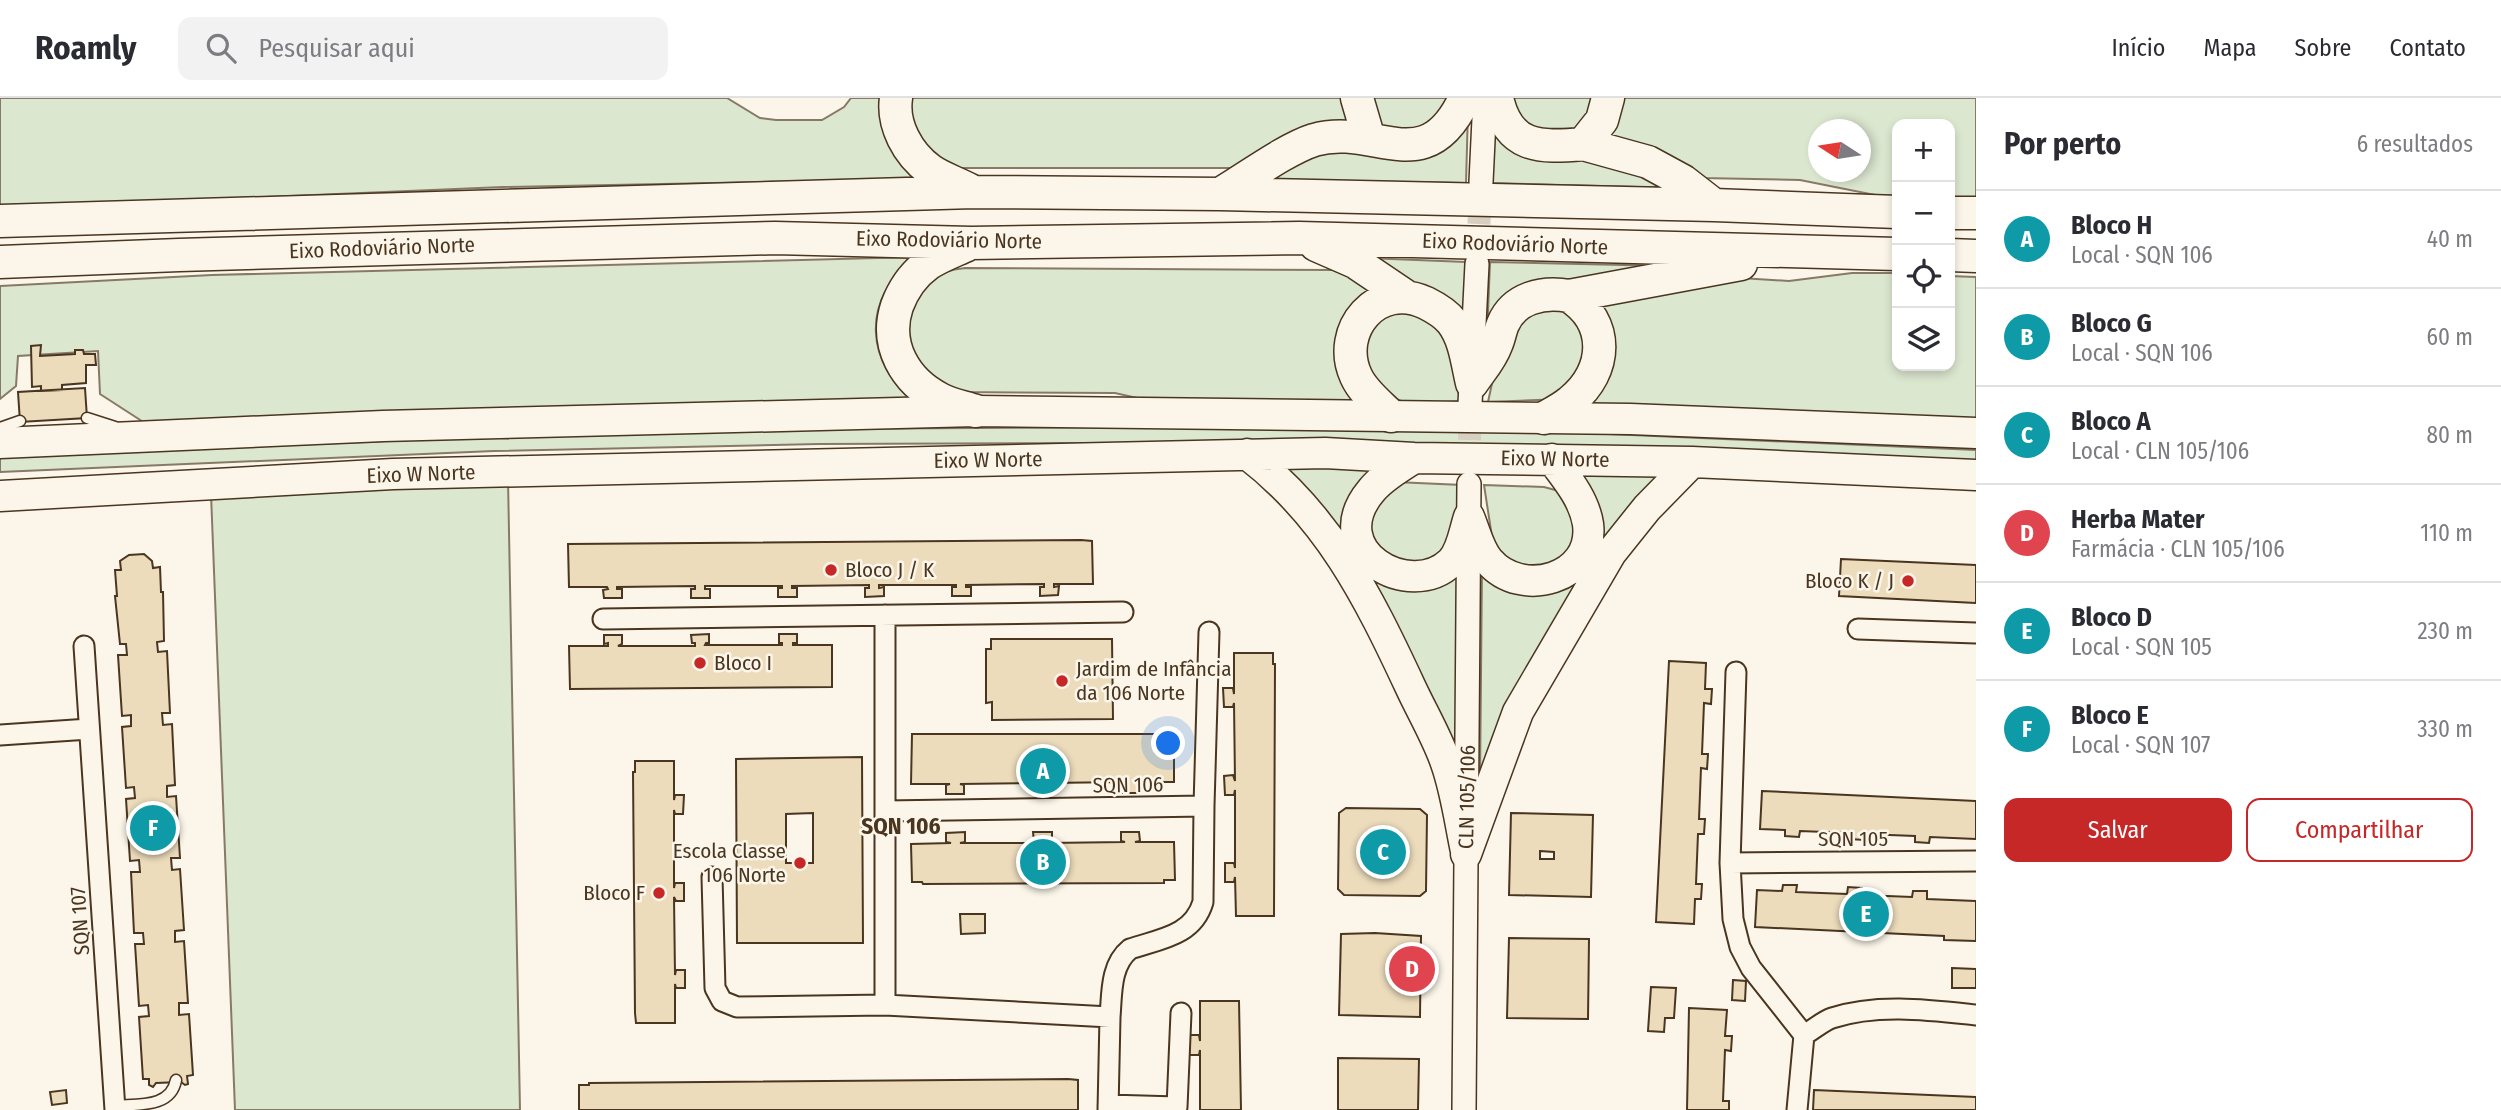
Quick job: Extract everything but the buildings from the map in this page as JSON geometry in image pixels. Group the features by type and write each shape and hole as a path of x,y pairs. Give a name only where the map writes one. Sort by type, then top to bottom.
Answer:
{"highway":[{"path":"896,98 896,123 905,143 930,170 974,192"},
{"path":"1357,98 1369,139"},
{"path":"1220,194 1293,149 1314,140 1335,136 1414,146 1441,133 1454,119 1465,98"},
{"path":"1497,98 1506,124 1527,143 1551,146 1583,144 1648,162 1683,181 1714,205"},
{"path":"1583,144 1602,120 1608,98"},
{"name":"Eixo Rodoviário Norte","path":"0,221 974,192 1220,194 1892,212"},
{"path":"1955,213 1976,213"},
{"name":"Eixo Rodoviário Norte","path":"0,262 180,254 761,238 971,243 1299,238 1892,254"},
{"path":"1299,238 1355,261 1404,295 1439,309 1451,321 1464,349 1471,393"},
{"path":"971,243 928,264 911,279 898,302 891,330 898,358 915,380 941,400 976,411"},
{"path":"1471,393 1496,347 1503,323 1512,310 1525,300 1541,294 1569,296 1800,253"},
{"path":"1955,255 1976,256"},
{"path":"1391,416 1355,376 1349,351 1350,340 1374,304 1390,297 1404,295"},
{"path":"1544,418 1573,400 1591,377 1599,355 1600,335 1591,316 1582,304 1569,296"}],"main road":[{"name":"Eixo W Norte","path":"0,443 411,425 976,411 1683,421 1976,433"},
{"name":"Eixo W Norte","path":"0,496 393,474 1325,453 1414,458 1692,462 1976,475"},
{"path":"1247,454 1285,485 1304,506 1343,558 1373,607 1446,764 1466,853"},
{"path":"1414,458 1378,483 1362,505 1356,531 1365,555 1385,568 1404,575 1416,576 1442,568 1458,552 1469,517"},
{"path":"1469,517 1487,560 1501,571 1530,580 1556,579 1562,575 1579,560 1588,538 1588,524 1573,486 1552,459"},
{"path":"1466,853 1518,712 1611,553 1647,508 1692,462"}],"street":[{"path":"1481,182 1485,98"},
{"path":"1471,393 1477,264"},
{"name":"CLN 105/106","path":"1464,1110 1469,484"},
{"path":"603,619 1123,612"},
{"path":"885,615 886,1005"},
{"path":"1858,629 1976,633"},
{"path":"1181,1013 1177,1109 1108,1108 1110,1017 1117,962 1130,949 1185,930 1199,915 1203,902 1209,632"},
{"name":"SQN 107","path":"83,646 115,1108"},
{"path":"1736,671 1730,863 1733,919 1740,947 1751,968 1804,1035 1797,1110"},
{"path":"0,735 89,729"},
{"name":"SQN 106","path":"885,811 1204,806"},
{"name":"SQN 105","path":"1730,863 1976,861"},
{"path":"712,877 715,988 722,1001 737,1007 886,1005 1110,1017"},
{"path":"1804,1035 1830,1018 1866,1011 1923,1010 1976,1015"}],"lane":[{"path":"87,418 111,425 134,437"},
{"path":"0,428 20,421"},
{"path":"115,1108 165,1100 174,1090 176,1080"}],"green space":[{"path":"0,98 727,98 760,118 822,120 844,107 851,98 880,98 880,111 923,179 503,187 0,208"},
{"path":"904,98 1342,98 1351,121 1235,168 957,168 925,154"},
{"path":"1359,98 1451,98 1435,129 1386,134"},
{"path":"1510,98 1599,98 1576,135 1525,132"},
{"path":"1617,98 1976,98 1976,199 1955,198 1955,119 1892,119 1892,196 1810,182 1871,182 1871,119 1808,119 1808,182 1701,178 1597,139"},
{"path":"1468,111 1466,183 1266,180 1314,149 1400,156"},
{"path":"1492,113 1590,156 1676,188 1491,183"},
{"path":"916,257 898,273 885,292 878,311 876,331 879,351 887,371 901,389 919,405 148,425 100,394 98,351 18,356 16,386 0,399 0,286 212,275"},
{"path":"1367,258 1466,262 1464,337"},
{"path":"1490,262 1668,266 1580,282 1487,336"},
{"path":"965,268 1337,270 1385,291 1357,310 1371,403 1159,403 1115,393 953,392 915,373 902,307 929,280 944,272"},
{"path":"1852,273 1892,273 1892,371 1955,371 1955,276 1976,277 1976,425 1581,409 1593,398 1585,302 1725,277 1789,281"},
{"path":"1412,307 1445,331 1462,401 1409,404 1388,396 1369,380 1361,335 1368,324"},
{"path":"1566,308 1593,342 1563,399 1488,402 1499,351 1531,309"},
{"path":"1127,427 1540,431 1976,450 1976,463 1108,443 819,444 494,451 0,472 0,457 460,438 810,429"},
{"path":"1272,466 1385,467 1374,474 1367,565 1463,563 1455,772"},
{"path":"1571,473 1665,475 1638,496 1612,532 1480,782 1482,565 1490,574 1583,565"},
{"path":"508,479 520,1110 235,1110 211,494"},
{"path":"1395,482 1462,485 1452,545 1422,567 1384,556 1369,535 1368,513"},
{"path":"1484,485 1544,487 1559,491 1575,505 1575,548 1534,574 1494,550"}],"tunnel":[{"path":"1477,258 1481,187"},
{"path":"1469,474 1470,404"}],"place":[{"name":"Bloco J / K","path":"831,570"},
{"name":"Bloco K / J","path":"1908,581"},
{"name":"Bloco I","path":"700,663"},
{"name":"Jardim de Infância da 106 Norte","path":"1062,681"},
{"name":"Bloco H","path":"1043,771"},
{"name":"Bloco E","path":"153,828"},
{"name":"Bloco A","path":"1383,852"},
{"name":"Bloco G","path":"1043,862"},
{"name":"Escola Classe 106 Norte","path":"800,863"},
{"name":"Bloco F","path":"659,893"},
{"name":"Bloco D","path":"1866,914"},
{"name":"Herba Mater","path":"1412,969"}],"district":[{"name":"SQN 106","path":"901,826"}]}
